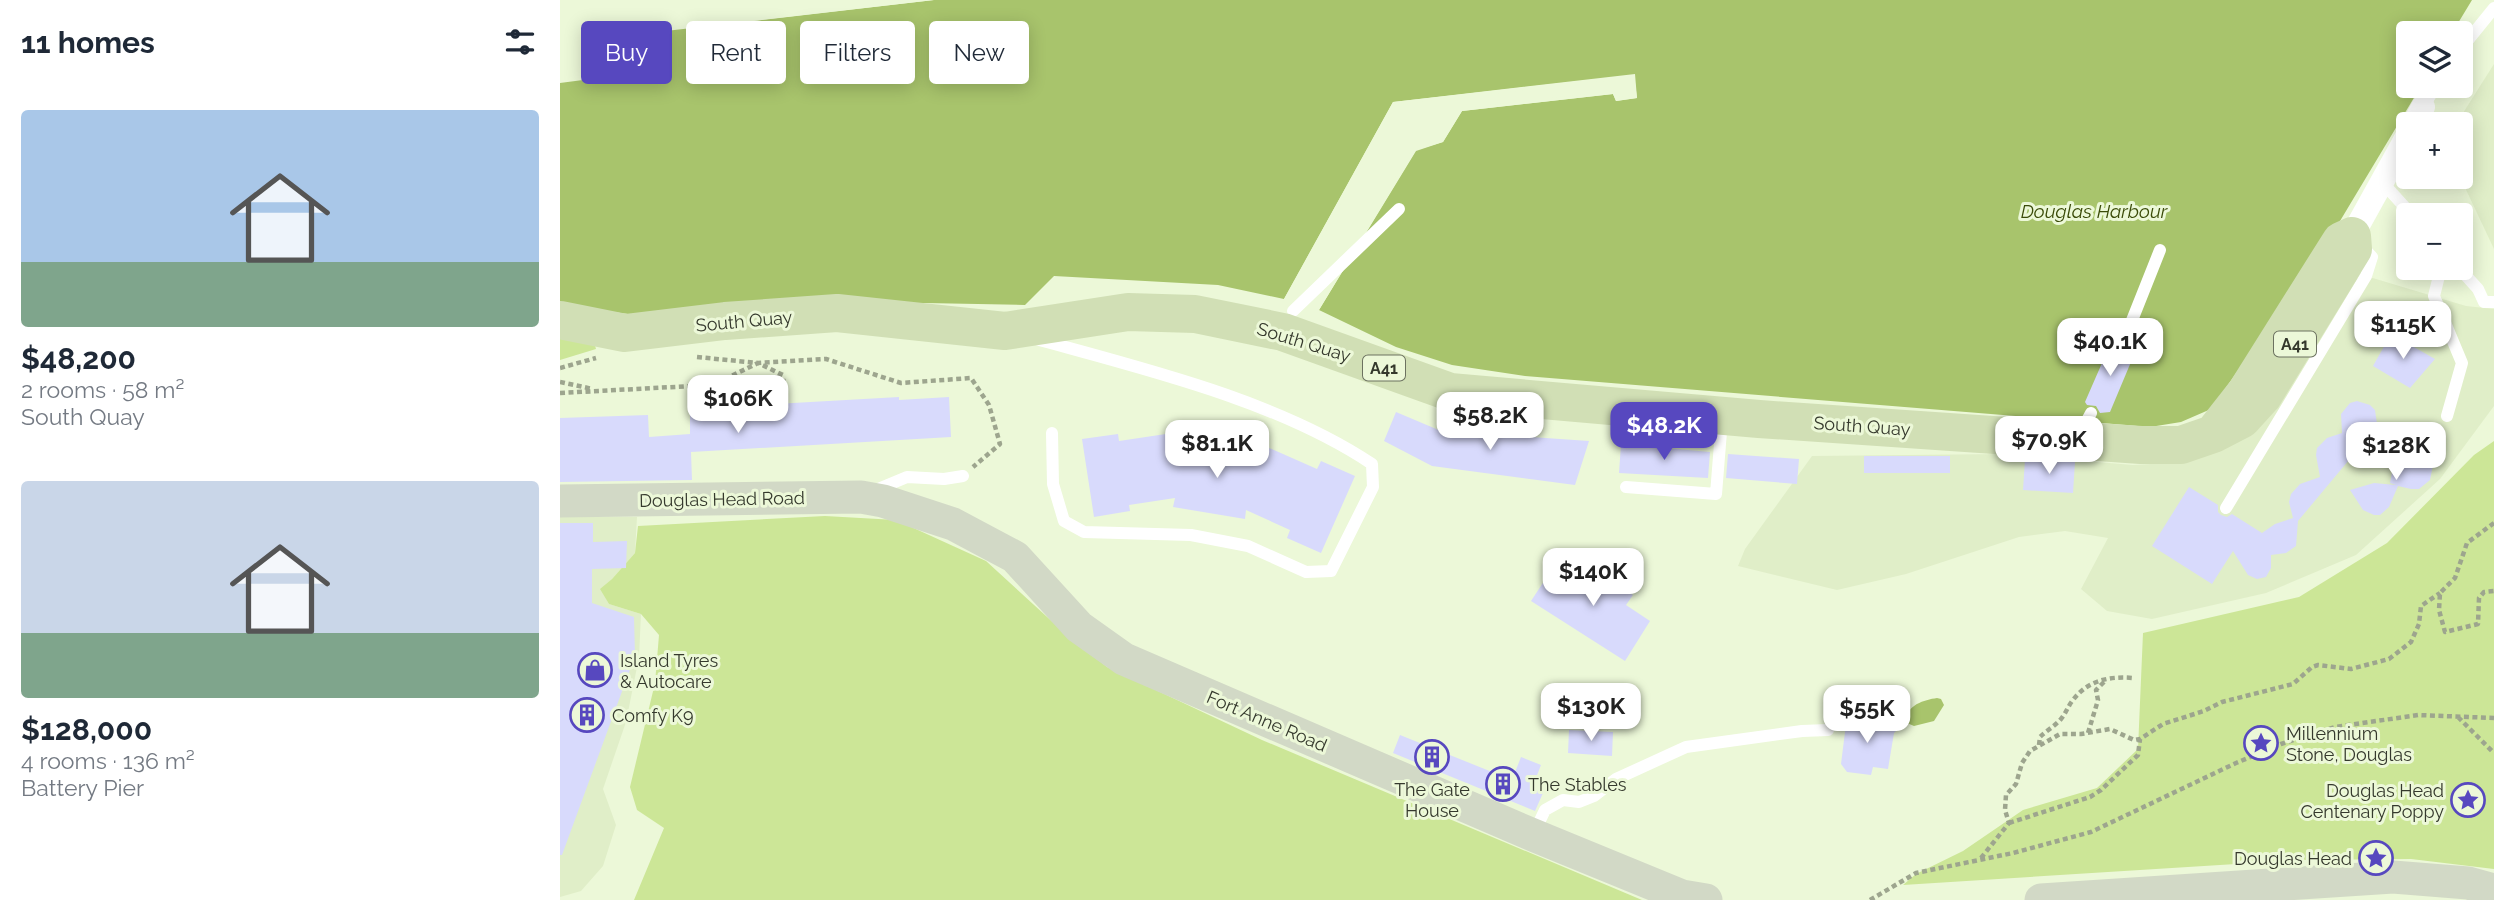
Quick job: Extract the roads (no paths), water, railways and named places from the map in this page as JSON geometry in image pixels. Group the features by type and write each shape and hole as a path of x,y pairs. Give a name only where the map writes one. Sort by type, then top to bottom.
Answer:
{"main road":[{"name":"South Quay","path":"560,320 625,333 725,321 837,313 1005,331 1128,312 1195,314 1283,332 1450,392 1723,416 2085,425 2181,445 2213,434 2242,419 2263,396 2353,249 2352,236"},
{"name":"Douglas Head Road","path":"560,501 872,499"},
{"name":"Fort Anne Road","path":"872,499 953,524 1015,557 1079,627 1124,659 1533,835 1694,898"},
{"path":"2041,900 2393,877 2468,884 2494,890"}],"street":[{"path":"2352,236 2396,157"}],"lane":[{"path":"2473,34 2494,8"},
{"path":"2382,182 2401,203"},
{"path":"1293,311 1399,209"},
{"path":"2226,508 2366,276 2372,257 2352,236"},
{"path":"2123,343 2160,250"},
{"path":"2438,280 2434,296 2462,363 2447,416"},
{"path":"2469,280 2484,302 2494,302"},
{"path":"1005,331 1086,352 1238,399 1339,442 1372,464 1373,488 1331,571 1306,572 1248,546 1191,534 1084,532 1064,521 1053,484 1052,433"},
{"path":"1626,487 1716,494 1723,416"},
{"path":"872,499 886,484 907,477 944,480 963,476"},
{"path":"1533,835 1545,810 1563,800 1579,802 1594,796 1616,779 1641,770 1686,747 1828,730"}],"water":[{"name":"Douglas Harbour","path":"934,0 2472,0 2459,21 2396,21 2396,98 2414,98 2405,112 2396,112 2396,128 2325,246 2211,409 2181,422 2150,427 1525,376 1452,365 1396,347 1319,310 1416,150 1443,142 1462,111 1613,94 1616,101 1637,98 1634,75 1393,102 1284,299 1218,285 1054,276 1025,305 924,303 658,318 560,305 560,83 581,80 581,84 672,84 672,30 686,29 686,84 786,84 786,21 752,21"},
{"path":"1937,698 1941,699 1944,705 1934,721 1914,726 1907,723 1911,708"}],"place":[{"name":"Island Tyres & Autocare","path":"595,670"},
{"name":"Comfy K9","path":"587,715"},
{"name":"Millennium Stone, Douglas","path":"2261,743"},
{"name":"The Gate House","path":"1432,757"},
{"name":"The Stables","path":"1503,784"},
{"name":"Douglas Head Centenary Poppy","path":"2468,800"},
{"name":"Douglas Head","path":"2376,858"}]}
